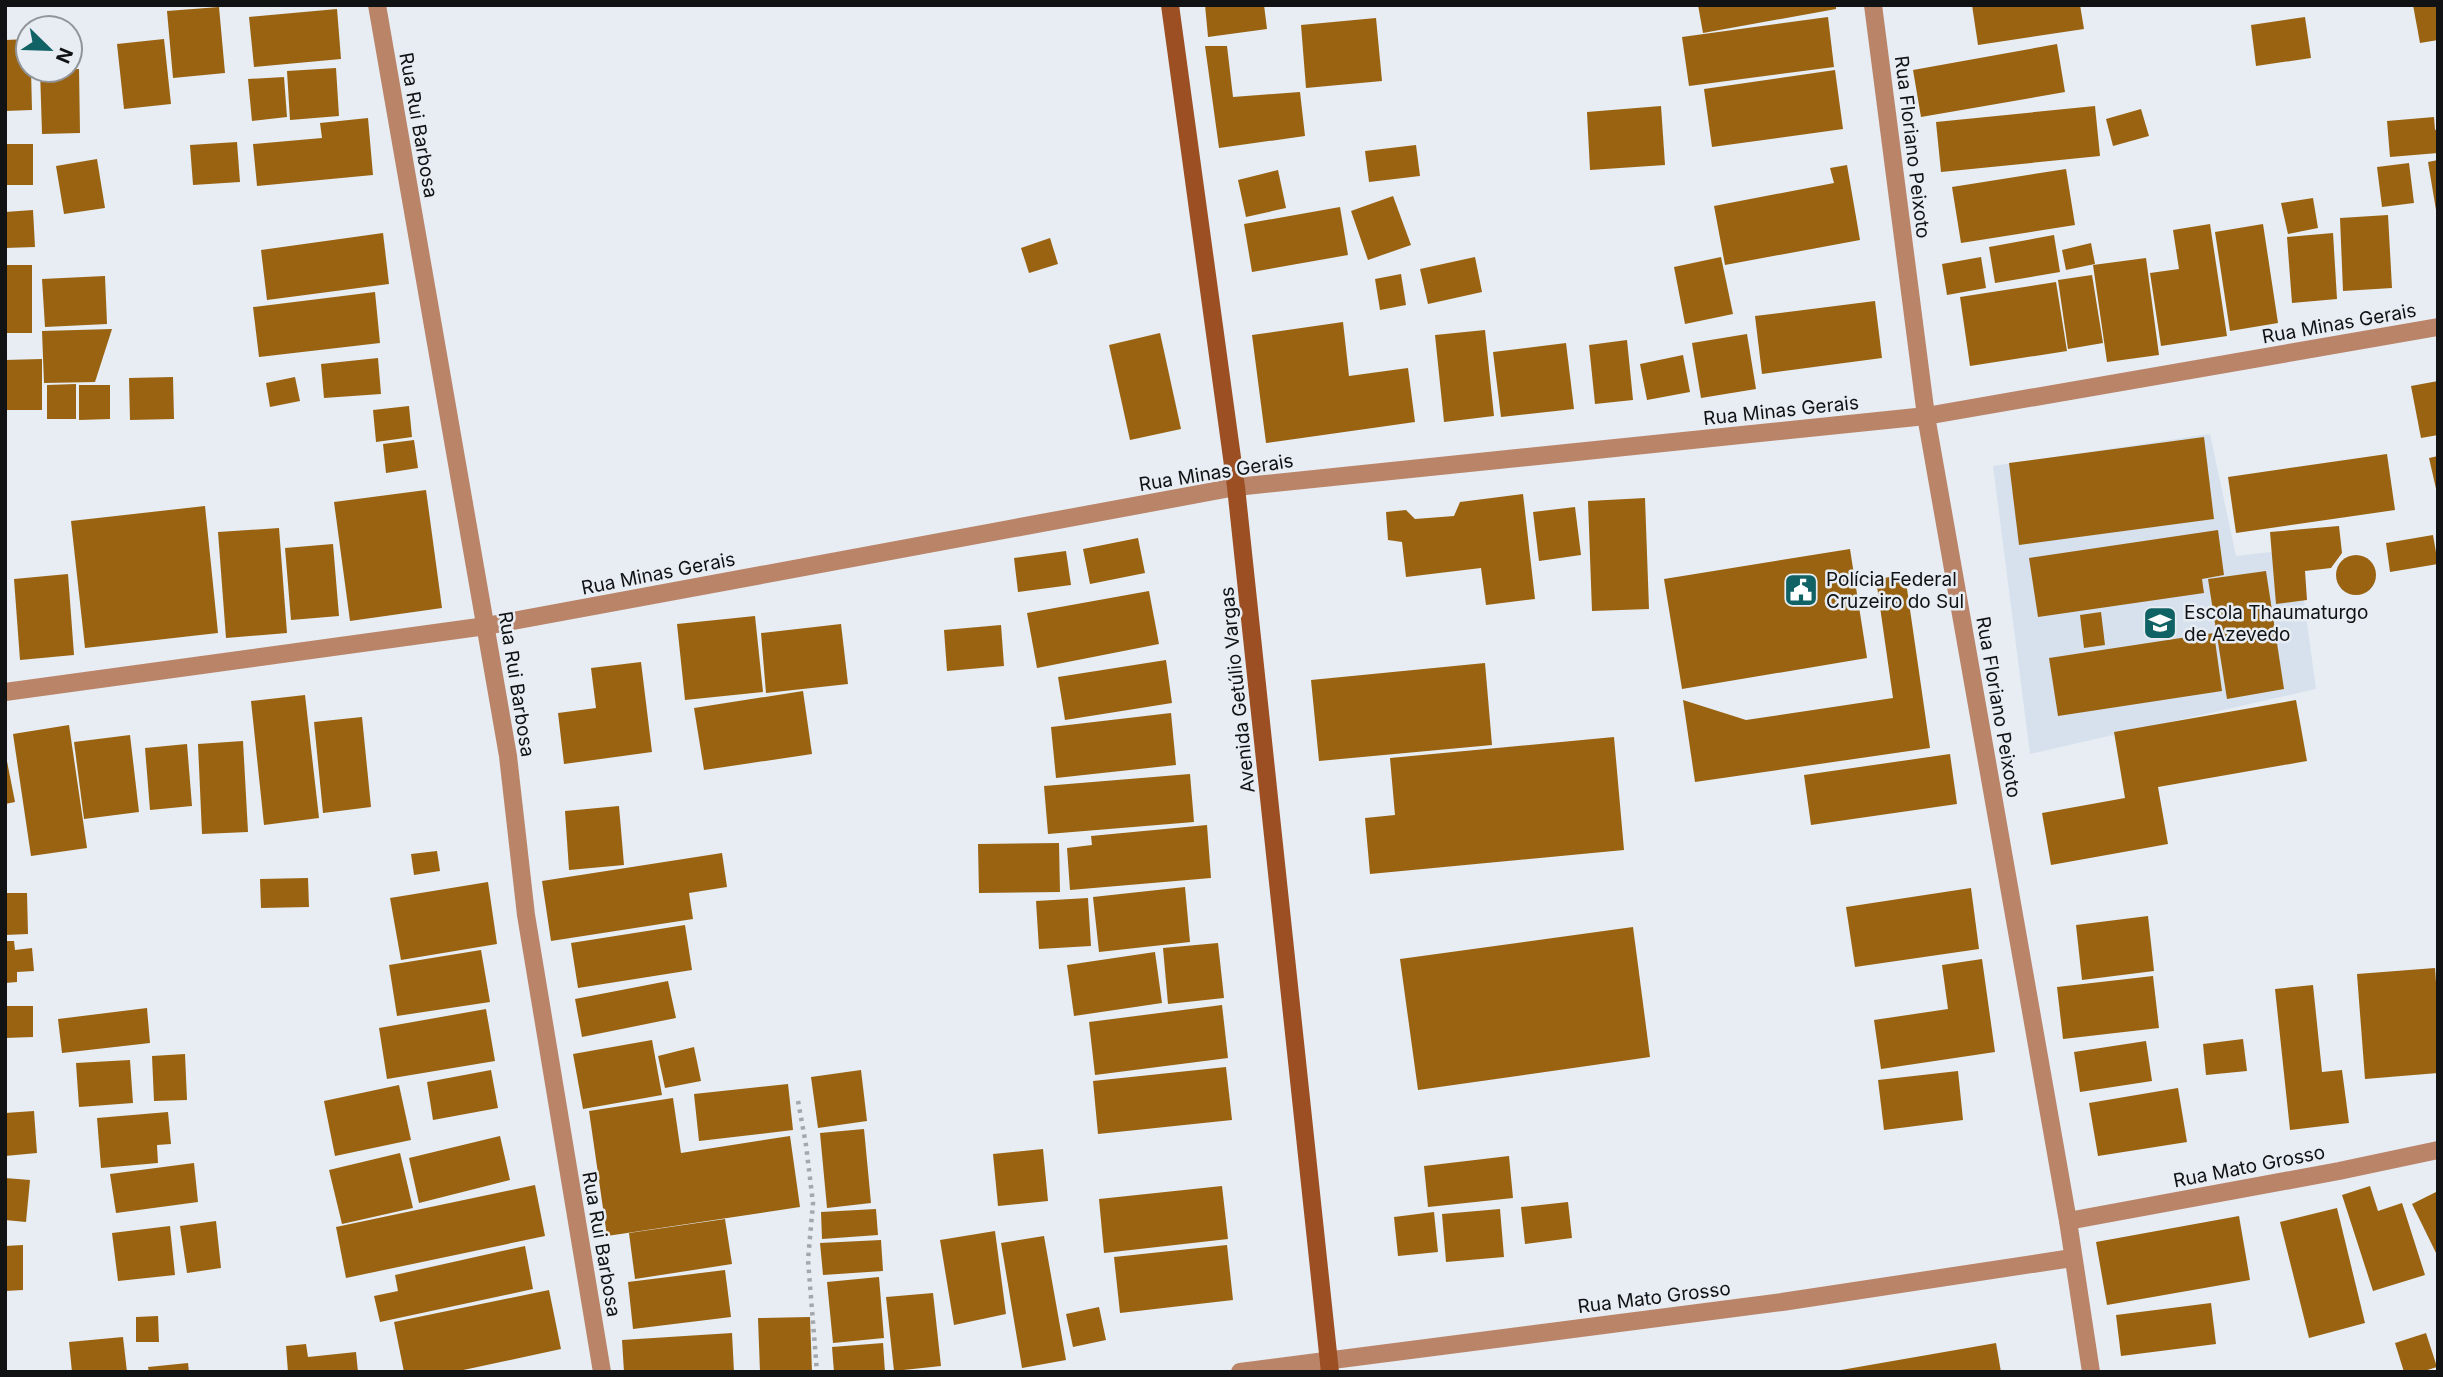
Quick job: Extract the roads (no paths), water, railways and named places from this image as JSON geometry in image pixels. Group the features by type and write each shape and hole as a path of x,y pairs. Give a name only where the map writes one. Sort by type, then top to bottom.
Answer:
{"street":[{"name":"Rua Rui Barbosa","path":"377,5 508,756 526,915 602,1372"},
{"name":"Avenida Getúlio Vargas","path":"1170,5 1237,487 1329,1366"},
{"name":"Rua Floriano Peixoto","path":"1873,5 1926,416 2068,1221 2091,1372"},
{"name":"Rua Minas Gerais","path":"5,692 486,626 1237,487 1926,416 2438,327"},
{"name":"Rua Mato Grosso","path":"2068,1221 2438,1150"},
{"name":"Rua Mato Grosso","path":"1240,1372 1329,1366 2072,1258"}],"place":[{"name":"Polícia Federal Cruzeiro do Sul","path":"1801,590"},
{"name":"Escola Thaumaturgo de Azevedo","path":"2160,623"}]}
